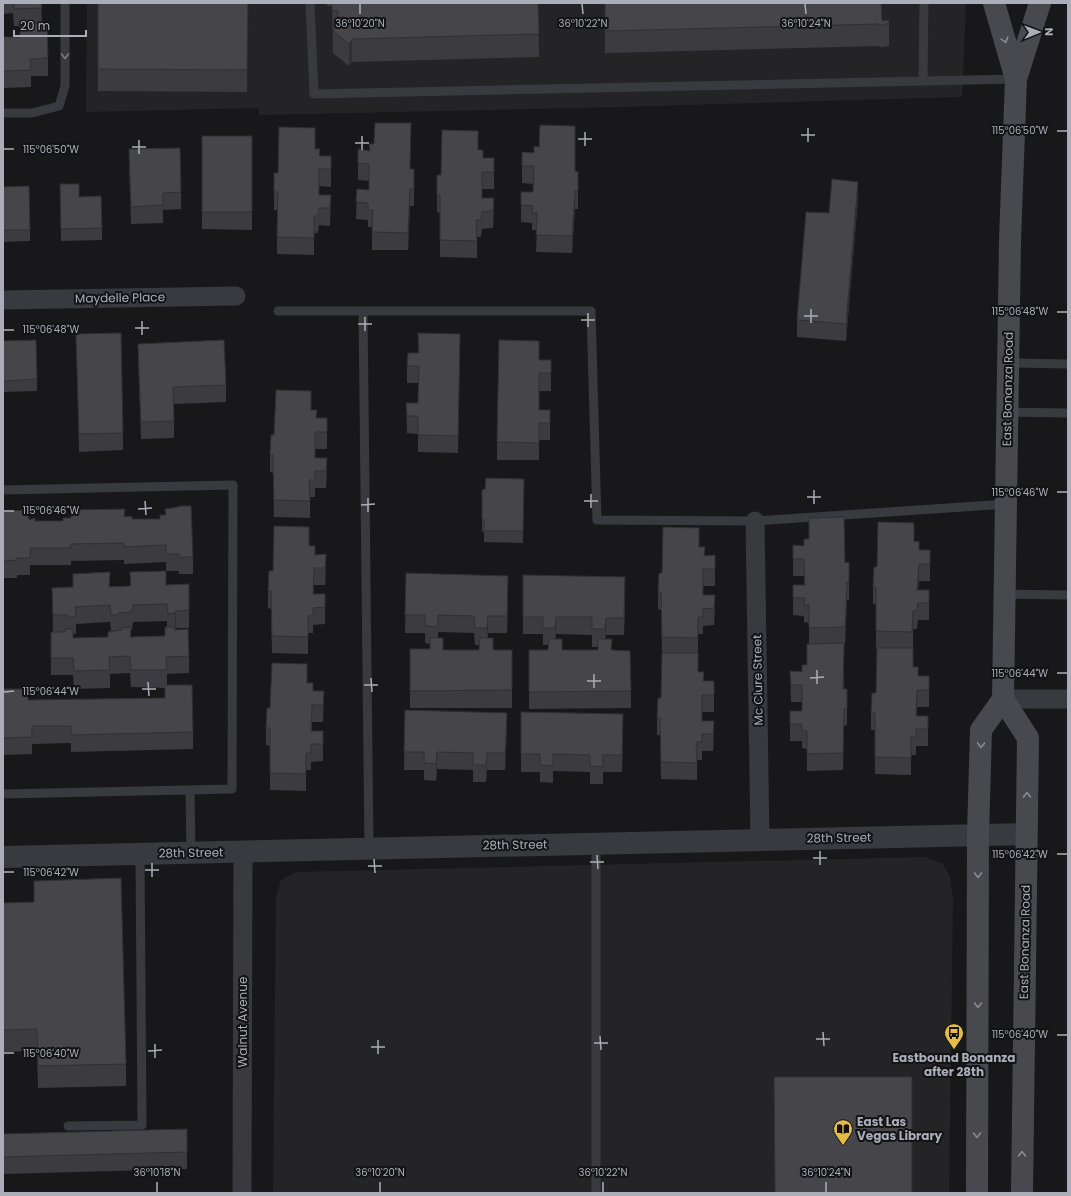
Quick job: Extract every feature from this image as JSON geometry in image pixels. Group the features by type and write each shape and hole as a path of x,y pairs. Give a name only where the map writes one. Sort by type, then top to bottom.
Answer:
{"main road":[{"name":"East Bonanza Road","path":"994,3 1016,79"},
{"name":"East Bonanza Road","path":"1022,1193 1028,738 1003,699 1010,240 1016,79 1040,3"},
{"path":"977,1193 978,834 981,730 1003,699"}],"street":[{"name":"Maydelle Place","path":"3,300 236,296"},
{"name":"Mc Clure Street","path":"755,521 760,839"},
{"path":"1003,699 1068,699"},
{"name":"28th Street","path":"3,857 1026,834"},
{"name":"Walnut Avenue","path":"242,1193 243,852"}],"lane":[{"path":"3,113 32,113 59,106 65,86 64,3"},
{"path":"310,3 314,94 1016,79"},
{"path":"923,81 924,3"},
{"path":"278,311 591,310 597,520 755,521 1007,504"},
{"path":"363,311 369,849"},
{"path":"1009,363 1068,364"},
{"path":"1008,412 1068,413"},
{"path":"3,490 233,485 232,789 3,794"},
{"path":"1005,594 1068,595"},
{"path":"190,790 191,853"},
{"path":"596,843 596,1193"},
{"path":"68,1126 142,1125 140,854"}],"shaded area":[{"path":"87,3 966,3 962,97 620,107 259,115 259,108 86,112"},
{"path":"925,857 942,863 950,876 953,899 949,1193 273,1193 276,897 281,880 296,872"}],"building":[{"path":"14,3 41,3 42,8 14,9"},
{"path":"98,3 248,3 247,70 98,69"},
{"path":"332,3 538,3 539,34 352,39 349,44 333,31 344,17 338,17 338,11 332,10"},
{"path":"605,3 881,3 882,21 889,20 889,23 882,25 607,31 605,30"},
{"path":"47,23 48,58 30,59 31,70 3,71 3,37 20,37 20,24"},
{"path":"375,123 411,123 410,169 414,169 414,189 410,189 408,233 372,232 373,210 368,210 368,203 356,202 357,189 369,190 369,164 358,163 358,149 370,151 369,144 374,144"},
{"path":"540,125 575,126 575,171 578,172 578,191 575,191 572,236 536,235 537,213 532,213 533,206 521,205 521,192 533,192 534,166 522,166 522,152 534,153 534,146 539,147"},
{"path":"279,127 315,128 315,149 320,149 319,156 331,156 331,169 319,169 319,195 331,195 330,208 319,208 318,216 314,216 314,238 277,237 278,192 274,192 274,173 278,173"},
{"path":"442,130 478,131 478,150 483,150 483,158 494,158 494,172 482,172 482,198 494,198 493,211 482,212 481,220 476,220 477,241 440,240 440,195 437,195 437,175 441,175"},
{"path":"202,136 252,136 252,212 202,212"},
{"path":"180,148 181,192 163,193 163,205 131,207 129,149"},
{"path":"832,179 858,182 846,324 797,320 806,212 829,213"},
{"path":"60,184 79,184 79,197 101,196 102,228 61,229"},
{"path":"29,186 30,230 3,230 3,187"},
{"path":"121,333 123,433 79,434 76,334"},
{"path":"418,333 460,334 458,436 418,435 418,416 407,416 406,403 418,403 419,366 407,366 408,353 419,353"},
{"path":"36,340 37,379 3,381 3,341"},
{"path":"224,340 226,385 173,387 174,421 141,422 138,344"},
{"path":"499,340 539,341 539,360 551,360 551,373 539,373 539,410 550,410 550,423 539,423 539,443 497,442"},
{"path":"276,390 311,391 311,410 317,410 316,418 327,418 327,432 315,432 315,458 327,458 326,471 315,471 315,480 309,480 310,501 274,500 273,455 270,455 271,435 274,435"},
{"path":"486,478 524,479 523,531 484,531 484,520 482,519 482,490 485,489"},
{"path":"180,506 191,506 193,557 179,557 179,554 166,554 166,545 124,547 124,543 71,544 71,548 30,548 30,558 16,558 17,560 3,561 3,511 28,510 29,520 35,518 35,521 63,521 63,518 71,518 71,510 125,509 124,517 132,516 132,519 160,519 160,515 166,515 165,509"},
{"path":"844,517 845,563 849,562 849,582 847,582 845,627 809,628 809,605 804,605 805,598 793,598 793,585 805,585 804,559 793,559 793,545 804,546 804,539 809,539 809,518"},
{"path":"878,522 914,523 914,542 919,541 919,550 930,550 930,564 919,564 917,590 929,590 929,603 918,603 917,611 913,611 912,632 876,631 876,587 873,587 874,567 877,567"},
{"path":"274,526 309,527 309,546 315,546 315,555 326,554 325,568 314,568 313,594 325,594 325,607 313,608 313,616 308,616 308,637 272,636 271,591 268,591 269,571 273,571"},
{"path":"663,527 699,528 699,547 705,547 704,556 715,555 715,569 703,569 703,595 715,595 714,608 703,609 703,617 698,617 698,638 662,637 661,592 658,592 659,573 662,573"},
{"path":"166,571 166,585 189,584 189,610 176,611 175,613 168,614 167,604 133,605 132,612 111,615 110,605 75,607 76,617 67,617 67,615 53,615 52,588 73,587 73,574 110,572 109,587 131,586 130,572"},
{"path":"406,573 508,576 507,616 488,616 487,628 475,628 474,616 438,615 438,627 425,626 425,615 405,615"},
{"path":"523,575 625,577 624,618 606,618 605,629 592,629 592,617 556,617 555,628 543,628 543,617 523,617"},
{"path":"131,627 130,637 165,636 165,627 174,627 174,630 188,629 189,656 166,657 167,670 131,670 130,656 109,657 110,670 74,671 73,658 51,658 51,632 65,632 65,629 73,629 73,638 108,637 108,632"},
{"path":"430,638 443,638 443,650 479,650 480,638 493,638 493,650 512,650 512,690 410,691 410,649 430,649"},
{"path":"549,639 562,639 562,650 598,650 598,639 612,639 611,650 630,651 631,691 529,692 529,650 548,650"},
{"path":"844,643 843,689 847,689 847,708 844,709 843,753 807,754 807,731 802,731 802,724 790,724 790,711 802,711 802,685 791,685 790,671 802,672 802,665 807,665 807,644"},
{"path":"877,648 913,648 913,667 918,667 918,676 929,676 929,690 917,690 916,716 928,716 928,729 916,729 916,737 911,737 911,758 875,757 875,713 871,713 872,693 876,693"},
{"path":"662,653 698,653 698,672 704,672 703,681 714,681 714,695 702,695 702,721 714,721 713,734 702,734 702,742 696,742 697,763 661,762 660,718 657,718 658,698 661,698"},
{"path":"272,663 307,664 307,683 313,683 313,691 324,691 323,705 312,705 311,731 323,731 323,744 311,744 311,753 306,753 306,774 270,773 270,728 266,728 267,708 270,708"},
{"path":"165,685 192,685 193,732 71,735 71,726 32,726 32,737 3,738 3,689 28,689 28,700 165,698"},
{"path":"405,710 507,713 505,753 487,753 486,765 473,765 473,753 437,752 436,764 424,763 424,752 404,752"},
{"path":"521,712 623,714 622,755 603,755 603,767 590,766 590,755 553,754 553,766 540,765 540,754 521,754"},
{"path":"121,878 126,1064 38,1066 37,1029 3,1030 3,903 34,902 34,881"},
{"name":"East Las Vegas Library","path":"774,1077 912,1077 912,1193 775,1193"},
{"path":"187,1129 187,1152 3,1157 3,1134"}],"place":[{"name":"Eastbound Bonanza after 28th","path":"954,1050"},
{"name":"East Las Vegas Library","path":"843,1146"}]}
